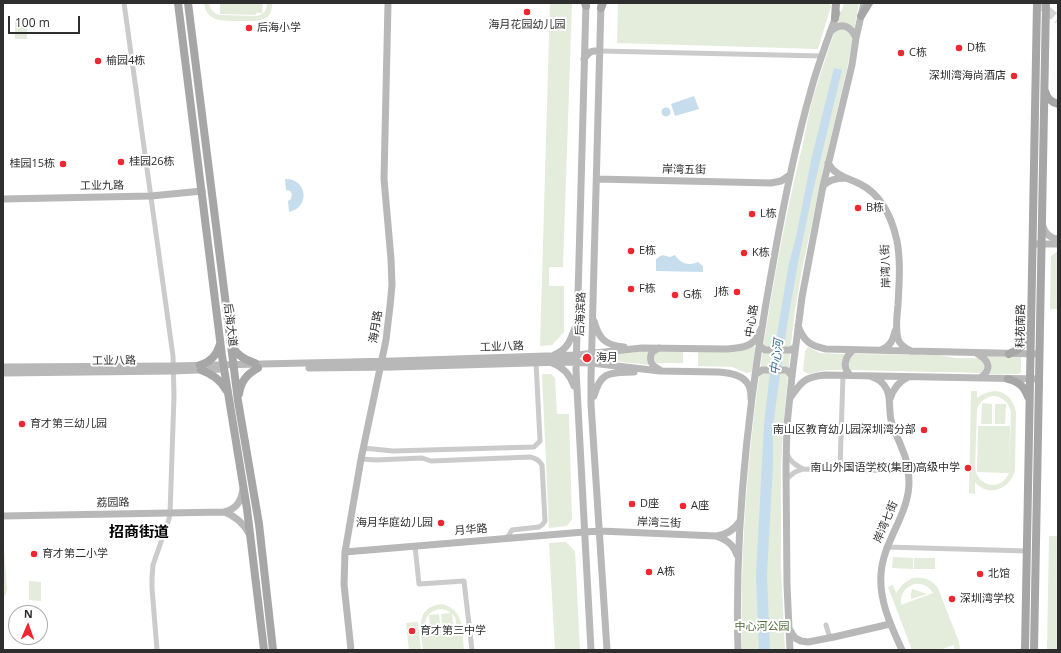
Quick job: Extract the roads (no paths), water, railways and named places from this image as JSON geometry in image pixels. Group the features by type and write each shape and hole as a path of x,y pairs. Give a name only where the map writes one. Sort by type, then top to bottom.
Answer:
{"main road":[{"name":"后海大道","path":"178,3 220,339 244,487 264,650"},
{"name":"后海大道","path":"188,3 238,401 256,507 273,650"},
{"name":"海月路","path":"351,650 344,584 345,552 363,448 381,364 392,284 384,179 388,3"},
{"path":"835,18 836,3"},
{"name":"中心路","path":"738,650 737,574 740,521 751,399 759,344 790,175 811,89 840,3"},
{"path":"788,648 789,626 786,479 787,425 792,376 792,349 798,326 823,186 849,78 864,3"},
{"path":"861,16 869,3"},
{"path":"1032,3 1037,14"},
{"name":"科苑南路","path":"1034,650 1037,3"},
{"name":"科苑南路","path":"1035,354 1032,332 1037,244 1042,224 1046,3"},
{"path":"1046,15 1051,3"},
{"name":"后海滨路","path":"585,4 576,391 591,650"},
{"name":"后海滨路","path":"602,5 591,363 592,404 607,650"},
{"path":"830,33 836,27 843,26 850,28 856,38"},
{"path":"1036,41 1045,42"},
{"path":"584,59 590,52 600,51"},
{"path":"1045,91 1049,100 1058,104"},
{"name":"岸湾八街","path":"828,163 834,172 864,186 873,193 884,207 892,223 897,239 899,257 896,326"},
{"path":"771,183 781,181 790,175"},
{"path":"823,186 833,179 846,178"},
{"name":"岸湾五街","path":"597,179 771,183"},
{"path":"771,183 780,187 785,200"},
{"name":"工业九路","path":"3,199 151,196 202,192"},
{"path":"1042,224 1048,236 1058,239"},
{"path":"1037,244 1058,244"},
{"path":"592,315 598,332 603,340 617,346 642,348"},
{"path":"552,356 561,352 566,347 577,324"},
{"path":"798,326 805,340 814,346 826,349 1035,354"},
{"path":"878,350 884,349 889,344 893,338 896,326"},
{"path":"896,326 897,336 901,344 911,351"},
{"name":"工业八路","path":"3,373 234,366 546,362 576,359 591,354 642,348 736,348 744,346 757,338 762,327"},
{"path":"1009,354 1023,346 1032,332"},
{"path":"230,338 233,348 237,354 257,366 247,375 242,383 238,401"},
{"path":"220,339 219,349 216,354 210,361 201,367 220,381 225,386 228,393"},
{"path":"759,344 765,350 792,349"},
{"path":"659,348 652,352 650,360 653,366 660,371"},
{"path":"847,375 845,365 847,356 853,350"},
{"path":"976,353 982,356 987,362 988,366 986,374 980,378"},
{"name":"工业八路","path":"381,364 552,356 576,359 591,363 660,371 717,372 733,374 740,377 748,384 751,399"},
{"path":"546,362 558,365 565,370 572,380 576,391"},
{"name":"工业八路","path":"3,367 173,368"},
{"path":"755,375 762,370 785,370 792,376"},
{"path":"592,404 597,385 604,376 614,373 660,371"},
{"path":"790,398 807,378 824,375 1035,379"},
{"path":"869,376 880,380 889,394 890,401"},
{"path":"890,401 896,386 900,381 908,377"},
{"path":"1008,379 1022,385 1030,400"},
{"name":"科苑南路","path":"1025,650 1030,400 1035,379"},
{"name":"岸湾七街","path":"890,401 890,412 893,428 904,452 909,482 907,500 886,547 881,568 881,583 883,600 890,624 902,650"},
{"path":"224,512 237,505 240,501 244,487"},
{"path":"224,512 239,520 251,538"},
{"name":"荔园路","path":"3,516 224,512"},
{"path":"716,536 721,536 730,532 740,521"},
{"name":"月华路","path":"345,552 600,531"},
{"name":"岸湾三街","path":"600,531 716,536"},
{"path":"716,536 732,544 735,548 738,559"},
{"path":"789,626 795,638 808,642 890,624"},
{"path":"734,650 737,640"}],"street":[{"path":"124,3 173,368 174,396 170,514 152,572 157,650"},
{"path":"600,51 822,56"},
{"path":"363,448 393,451 534,447 540,440 536,362"},
{"path":"840,469 847,375"},
{"path":"787,454 788,458 793,463 803,468 908,471"},
{"path":"361,459 376,460 422,458 431,461 530,457 537,459 542,465 544,524 540,527 512,530 506,538"},
{"path":"786,479 803,468"},
{"path":"415,546 419,584 464,581 472,650"},
{"path":"886,547 1027,551"},
{"path":"826,625 829,635 834,637"}],"water":[{"name":"中心河","path":"834,68 842,70 812,195 798,263 788,319 773,425 773,464 767,575 770,650 759,650 756,576 764,424 769,381 789,263 796,237 812,156"},
{"path":"694,96 699,109 675,116 671,104"},
{"path":"666,107 671,112 666,117 661,112"},
{"path":"285,179 298,183 304,193 301,205 289,212 288,201 291,199 292,194 290,191 286,190"},
{"path":"662,255 670,257 675,255 680,260 688,264 698,262 703,266 703,272 656,271 656,259"}],"tunnel":[{"path":"1036,3 1046,9 1058,20"}],"place":[{"name":"海月花园幼儿园","path":"527,12"},
{"name":"后海小学","path":"249,28"},
{"name":"D栋","path":"959,48"},
{"name":"C栋","path":"901,53"},
{"name":"榆园4栋","path":"98,61"},
{"name":"深圳湾海尚酒店","path":"1014,76"},
{"name":"桂园26栋","path":"121,162"},
{"name":"桂园15栋","path":"63,164"},
{"name":"B栋","path":"858,208"},
{"name":"L栋","path":"752,214"},
{"name":"E栋","path":"631,251"},
{"name":"K栋","path":"744,253"},
{"name":"F栋","path":"631,289"},
{"name":"J栋","path":"737,292"},
{"name":"G栋","path":"675,295"},
{"name":"海月","path":"587,358"},
{"name":"育才第三幼儿园","path":"22,424"},
{"name":"南山区教育幼儿园深圳湾分部","path":"924,430"},
{"name":"南山外国语学校(集团)高级中学","path":"968,468"},
{"name":"D座","path":"632,504"},
{"name":"A座","path":"683,506"},
{"name":"海月华庭幼儿园","path":"441,523"},
{"name":"育才第二小学","path":"34,554"},
{"name":"A栋","path":"649,572"},
{"name":"北馆","path":"980,574"},
{"name":"深圳湾学校","path":"952,599"},
{"name":"育才第三中学","path":"412,631"}],"district":[{"name":"招商街道","path":"139,533"}],"park label":[{"name":"中心河公园","path":"762,627"}]}
